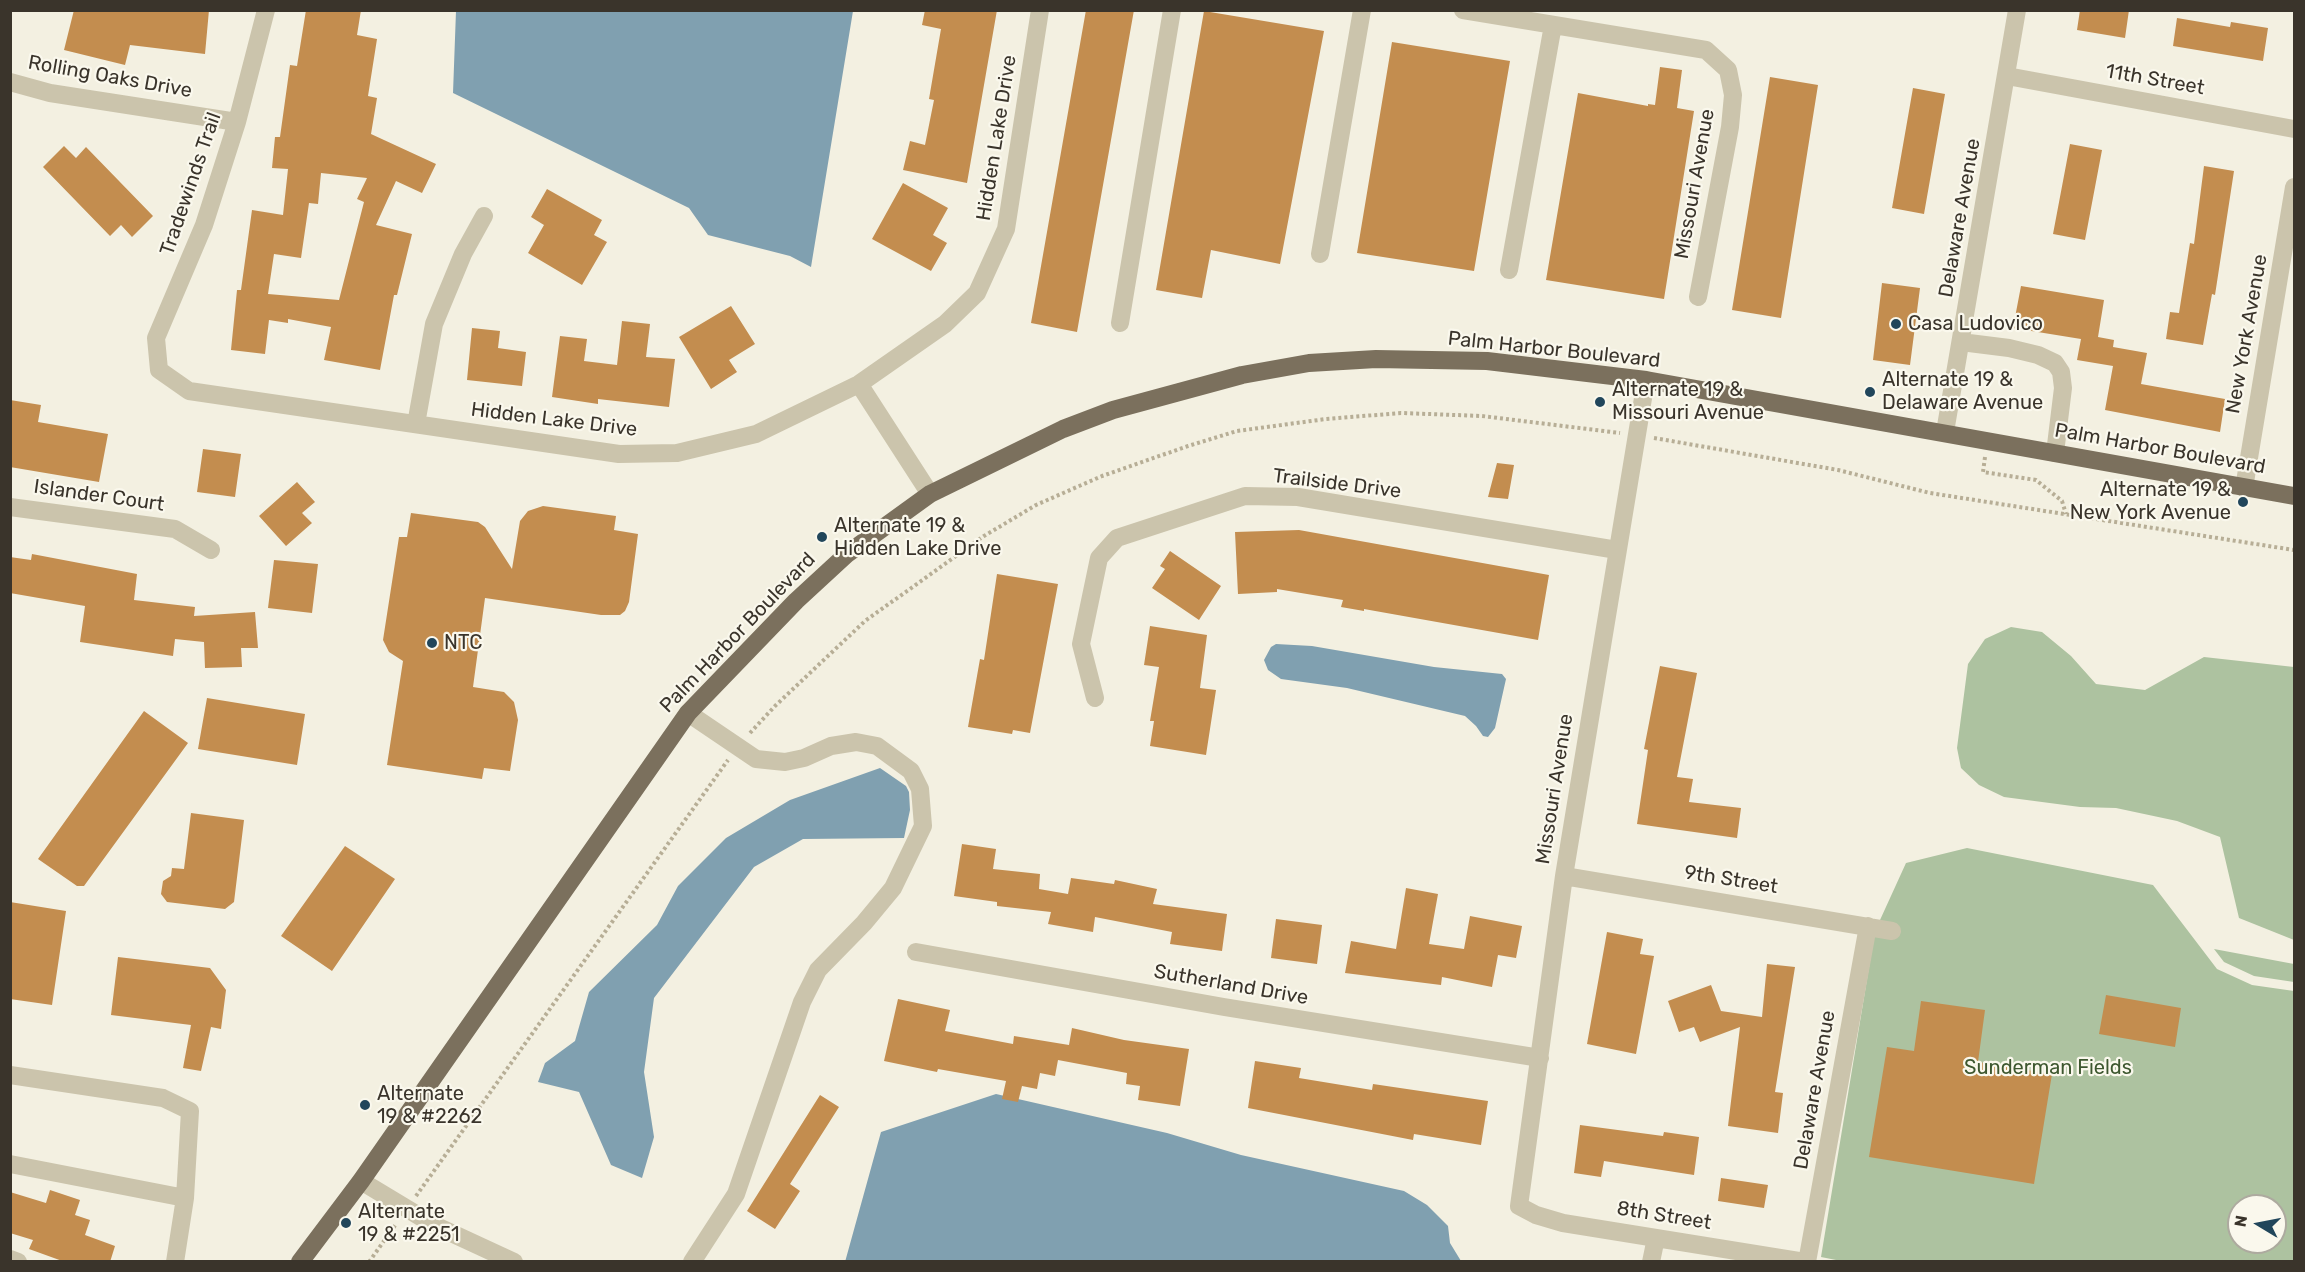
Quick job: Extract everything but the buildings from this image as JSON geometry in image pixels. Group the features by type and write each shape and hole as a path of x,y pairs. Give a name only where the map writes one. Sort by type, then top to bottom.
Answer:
{"main road":[{"name":"Palm Harbor Boulevard","path":"300,1262 361,1180 688,713 796,601 830,570 930,494 1063,429 1113,410 1242,375 1309,363 1376,359 1487,361 1646,380 2295,496"}],"street":[{"name":"Tradewinds Trail","path":"159,370 156,338 204,225 237,122 266,10"},
{"name":"Hidden Lake Drive","path":"159,370 189,391 619,454 677,453 756,434 859,384 945,324 977,293 1006,229 1040,10"},
{"path":"1120,323 1172,10"},
{"path":"1320,254 1362,10"},
{"path":"1463,10 1553,25 1509,270"},
{"name":"Delaware Avenue","path":"1945,432 2017,10"},
{"name":"Missouri Avenue","path":"1553,25 1706,50 1728,70 1732,78 1730,127 1698,297"},
{"name":"11th Street","path":"2007,76 2295,129"},
{"name":"Rolling Oaks Drive","path":"10,82 50,93 237,122"},
{"name":"New York Avenue","path":"2244,488 2295,187"},
{"path":"416,424 434,324 463,254 484,216"},
{"path":"1961,342 2009,348 2038,355 2055,363 2061,372 2063,388 2055,453"},
{"name":"Missouri Avenue","path":"1519,1206 1564,876 1646,380"},
{"path":"859,384 930,494"},
{"name":"Trailside Drive","path":"1095,698 1081,644 1099,558 1117,538 1245,496 1298,497 1617,550"},
{"name":"Islander Court","path":"10,507 174,529 211,550"},
{"path":"688,713 756,759 785,762 856,742 877,746 911,771 920,789 923,826 892,888 864,923 818,970 802,1002 736,1194 692,1262"},
{"name":"9th Street","path":"1564,876 1892,930"},
{"name":"Delaware Avenue","path":"1806,1262 1868,926"},
{"name":"Sutherland Drive","path":"916,952 1212,1005 1540,1058"},
{"path":"10,1075 163,1098 190,1111 184,1198 175,1262"},
{"path":"10,1164 184,1198"},
{"path":"361,1180 434,1225 503,1259"},
{"name":"8th Street","path":"1519,1206 1536,1215 1563,1223 1806,1262"},
{"path":"1651,1262 1656,1238"},
{"path":"10,1259 18,1262"}],"path":[{"path":"369,1262 738,747 775,706 865,621 984,536 1036,506 1102,476 1237,431 1401,413 1482,416 1636,435 1838,470 1930,493 2295,550"},
{"path":"1988,440 1983,472 2036,480 2062,501 2066,514"}],"green space":[{"path":"2011,627 2042,632 2071,656 2096,684 2145,690 2204,657 2294,667 2294,940 2239,918 2220,837 2177,821 2116,808 2080,807 2004,797 1979,785 1961,768 1957,748 1968,664 1985,639"},
{"name":"Sunderman Fields","path":"1967,848 2153,885 2217,969 2252,985 2294,991 2294,1261 1846,1262 1821,1257 1875,931 1906,863"},
{"path":"2214,949 2294,964 2294,982 2254,976 2224,962"}],"water":[{"path":"456,11 853,11 811,267 790,256 708,235 689,208 453,93"},
{"path":"1276,644 1312,646 1434,667 1502,674 1506,679 1495,728 1488,737 1483,736 1465,716 1347,688 1281,679 1268,670 1264,660 1271,647"},
{"path":"880,768 906,786 909,792 910,810 904,838 803,839 754,867 654,998 644,1072 654,1137 642,1178 611,1165 579,1092 538,1082 545,1063 575,1041 589,992 657,925 678,886 726,838 790,800"},
{"path":"996,1094 1167,1133 1241,1155 1404,1191 1427,1205 1448,1226 1450,1243 1461,1261 845,1262 881,1132"}],"place":[{"name":"Casa Ludovico","path":"1896,324"},
{"name":"Alternate 19 & Delaware Avenue","path":"1870,392"},
{"name":"Alternate 19 & Missouri Avenue","path":"1600,402"},
{"name":"Alternate 19 & New York Avenue","path":"2243,502"},
{"name":"Alternate 19 & Hidden Lake Drive","path":"822,537"},
{"name":"NTC","path":"432,643"},
{"name":"Alternate 19 & #2262","path":"365,1105"},
{"name":"Alternate 19 & #2251","path":"346,1223"}]}
